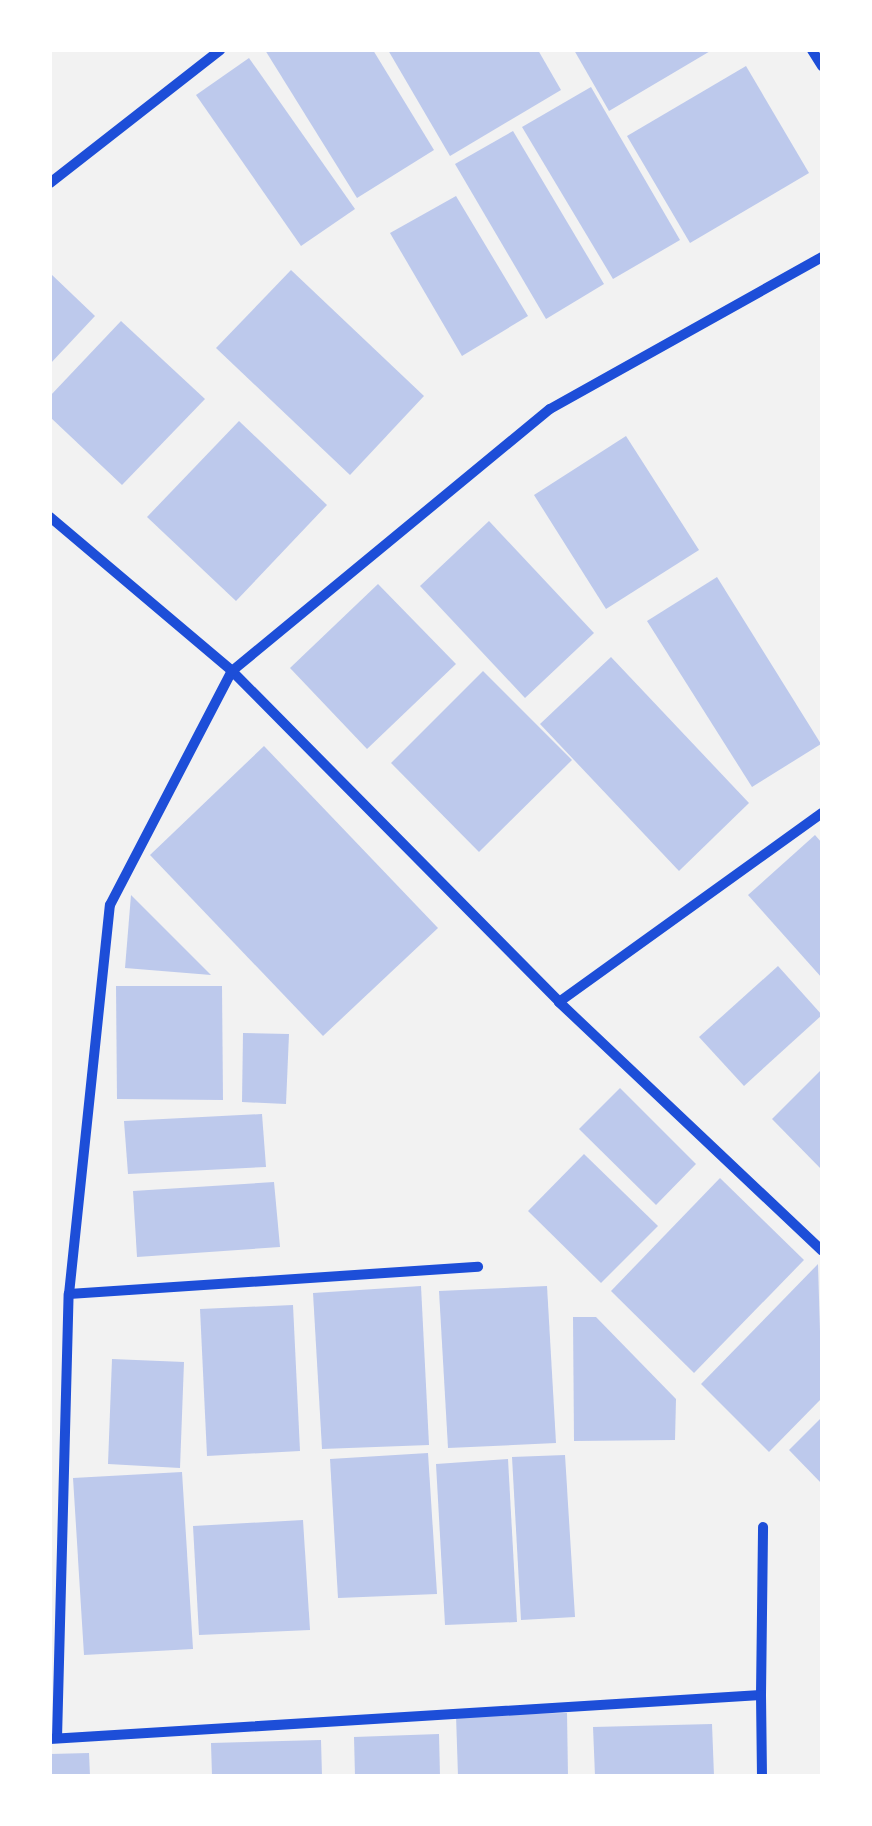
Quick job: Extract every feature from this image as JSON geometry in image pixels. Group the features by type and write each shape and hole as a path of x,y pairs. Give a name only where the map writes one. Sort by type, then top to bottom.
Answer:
{"street":[{"path":"50,183 220,50"},
{"path":"812,50 822,66"},
{"path":"761,1695 54,1739 70,1294 110,905 232,671 550,409 822,257"},
{"path":"50,518 232,671 559,1002 822,1251"},
{"path":"559,1002 822,813"},
{"path":"70,1294 478,1267"},
{"path":"762,1776 763,1526"}],"building":[{"path":"265,50 373,50 434,150 357,198"},
{"path":"388,50 538,50 561,90 450,156"},
{"path":"574,50 712,50 609,111"},
{"path":"249,58 355,209 301,246 196,95"},
{"path":"746,66 809,173 690,243 627,136"},
{"path":"591,87 680,240 613,279 522,127"},
{"path":"513,131 604,284 546,319 455,164"},
{"path":"456,196 528,316 462,356 390,233"},
{"path":"291,270 424,396 350,475 216,348"},
{"path":"50,273 95,316 50,364"},
{"path":"121,321 205,399 122,485 50,417 50,396"},
{"path":"239,421 327,505 236,601 147,517"},
{"path":"626,436 699,550 606,609 534,495"},
{"path":"489,521 594,633 525,698 420,586"},
{"path":"717,577 821,744 752,787 647,621"},
{"path":"378,584 456,664 367,749 290,668"},
{"path":"611,657 749,803 679,871 540,724"},
{"path":"483,671 572,760 479,852 391,763"},
{"path":"264,746 438,928 323,1036 150,855"},
{"path":"815,835 822,843 822,978 748,895"},
{"path":"131,895 211,975 125,968"},
{"path":"778,966 822,1015 744,1086 699,1037"},
{"path":"116,986 222,986 223,1100 117,1099"},
{"path":"243,1033 289,1034 286,1104 242,1102"},
{"path":"822,1069 822,1170 772,1119"},
{"path":"620,1088 696,1164 656,1205 579,1129"},
{"path":"262,1114 266,1167 128,1174 124,1121"},
{"path":"584,1154 658,1226 601,1283 528,1211"},
{"path":"720,1178 804,1260 694,1373 611,1291"},
{"path":"274,1182 280,1247 137,1257 133,1191"},
{"path":"818,1264 822,1398 769,1452 701,1384"},
{"path":"421,1286 429,1445 322,1449 313,1293"},
{"path":"547,1286 556,1443 448,1448 439,1291"},
{"path":"293,1305 300,1451 207,1456 200,1309"},
{"path":"573,1317 596,1317 676,1399 675,1440 574,1441"},
{"path":"112,1359 184,1362 180,1468 108,1464"},
{"path":"822,1417 822,1484 789,1450"},
{"path":"428,1453 437,1594 338,1598 330,1459"},
{"path":"565,1455 575,1617 521,1620 512,1457"},
{"path":"508,1459 517,1622 445,1625 436,1464"},
{"path":"182,1472 193,1649 84,1655 73,1478"},
{"path":"303,1520 310,1630 199,1635 193,1526"},
{"path":"567,1713 568,1776 458,1776 456,1715"},
{"path":"712,1724 714,1776 595,1776 593,1727"},
{"path":"439,1734 440,1776 355,1776 354,1737"},
{"path":"321,1740 322,1776 212,1776 211,1743"},
{"path":"89,1753 90,1776 50,1776 50,1754"}]}
